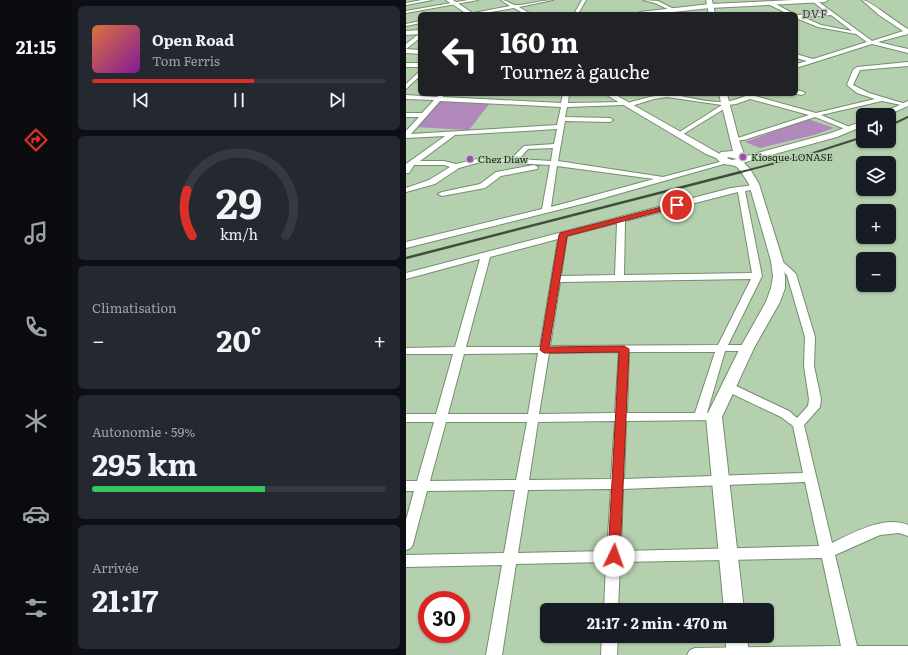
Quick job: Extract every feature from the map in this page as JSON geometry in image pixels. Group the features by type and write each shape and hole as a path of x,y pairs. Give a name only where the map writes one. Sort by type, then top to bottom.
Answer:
{"main road":[{"path":"723,96 734,141 732,158 746,171 754,187 776,261 779,277 778,288 773,302 747,348 728,387 707,417 721,479 733,603"},
{"path":"737,643 738,655"}],"street":[{"path":"418,16 408,11 406,5 430,0"},
{"path":"449,0 468,12"},
{"path":"408,11 476,0"},
{"path":"503,0 525,12"},
{"path":"484,12 551,0"},
{"path":"577,12 584,0"},
{"path":"645,0 656,2 674,10"},
{"path":"813,0 856,34 870,42 908,51"},
{"path":"659,12 709,3 770,3 825,0"},
{"path":"864,0 907,31"},
{"path":"770,3 788,12"},
{"path":"798,16 831,14"},
{"path":"798,17 820,26 856,34"},
{"path":"406,25 418,22"},
{"path":"798,65 907,31"},
{"path":"406,32 418,36"},
{"path":"406,47 418,37"},
{"path":"406,51 418,52"},
{"path":"798,57 811,60"},
{"path":"906,104 883,99 851,87 850,85 856,70 861,68 908,64"},
{"path":"406,65 418,65"},
{"path":"406,87 409,82 418,75"},
{"path":"407,137 423,115 440,96"},
{"path":"406,98 440,96 564,105 626,104 662,96"},
{"path":"546,210 566,96"},
{"path":"612,96 701,146 708,152 732,158 761,155 856,126"},
{"path":"671,96 725,106"},
{"path":"680,134 725,106 752,96 815,115 850,129"},
{"path":"734,141 827,111 883,99"},
{"path":"896,109 906,104"},
{"path":"406,115 423,115"},
{"path":"562,119 610,120"},
{"path":"407,137 560,127"},
{"path":"408,167 452,134"},
{"path":"513,162 526,147 558,146"},
{"path":"406,245 704,168 719,166 732,158"},
{"path":"406,190 432,182 456,166 477,161 555,164 662,179"},
{"path":"408,167 444,163 456,166"},
{"path":"442,194 482,186 499,174 544,163"},
{"path":"406,276 741,189 754,187"},
{"path":"406,418 707,417 722,349 757,276 741,189"},
{"path":"619,278 621,220"},
{"path":"494,655 563,235"},
{"path":"406,544 486,255"},
{"path":"776,261 791,274 810,337 809,366 815,399 814,407 798,424"},
{"path":"556,279 757,276"},
{"path":"406,351 747,348"},
{"path":"611,603 624,349"},
{"path":"728,387 785,414 798,424 851,654"},
{"path":"406,486 618,484 721,479 810,477"},
{"path":"406,561 827,552 881,528 904,528 908,532"},
{"path":"609,655 610,643"},
{"path":"695,655 908,653"}],"shaded area":[{"path":"440,101 490,103 469,130 415,127"},
{"path":"808,119 834,128 814,135 760,148 745,142"}],"railway":[{"path":"896,123 908,117"},
{"path":"737,173 810,154 856,139"},
{"path":"406,258 741,172"}],"place":[{"name":"Kiosque LONASE","path":"743,157"},
{"name":"Chez Diaw","path":"470,159"}],"district":[{"name":"DVF","path":"815,14"}],"route":[{"path":"614,556 624,349 544,350 563,235 677,205"}]}
